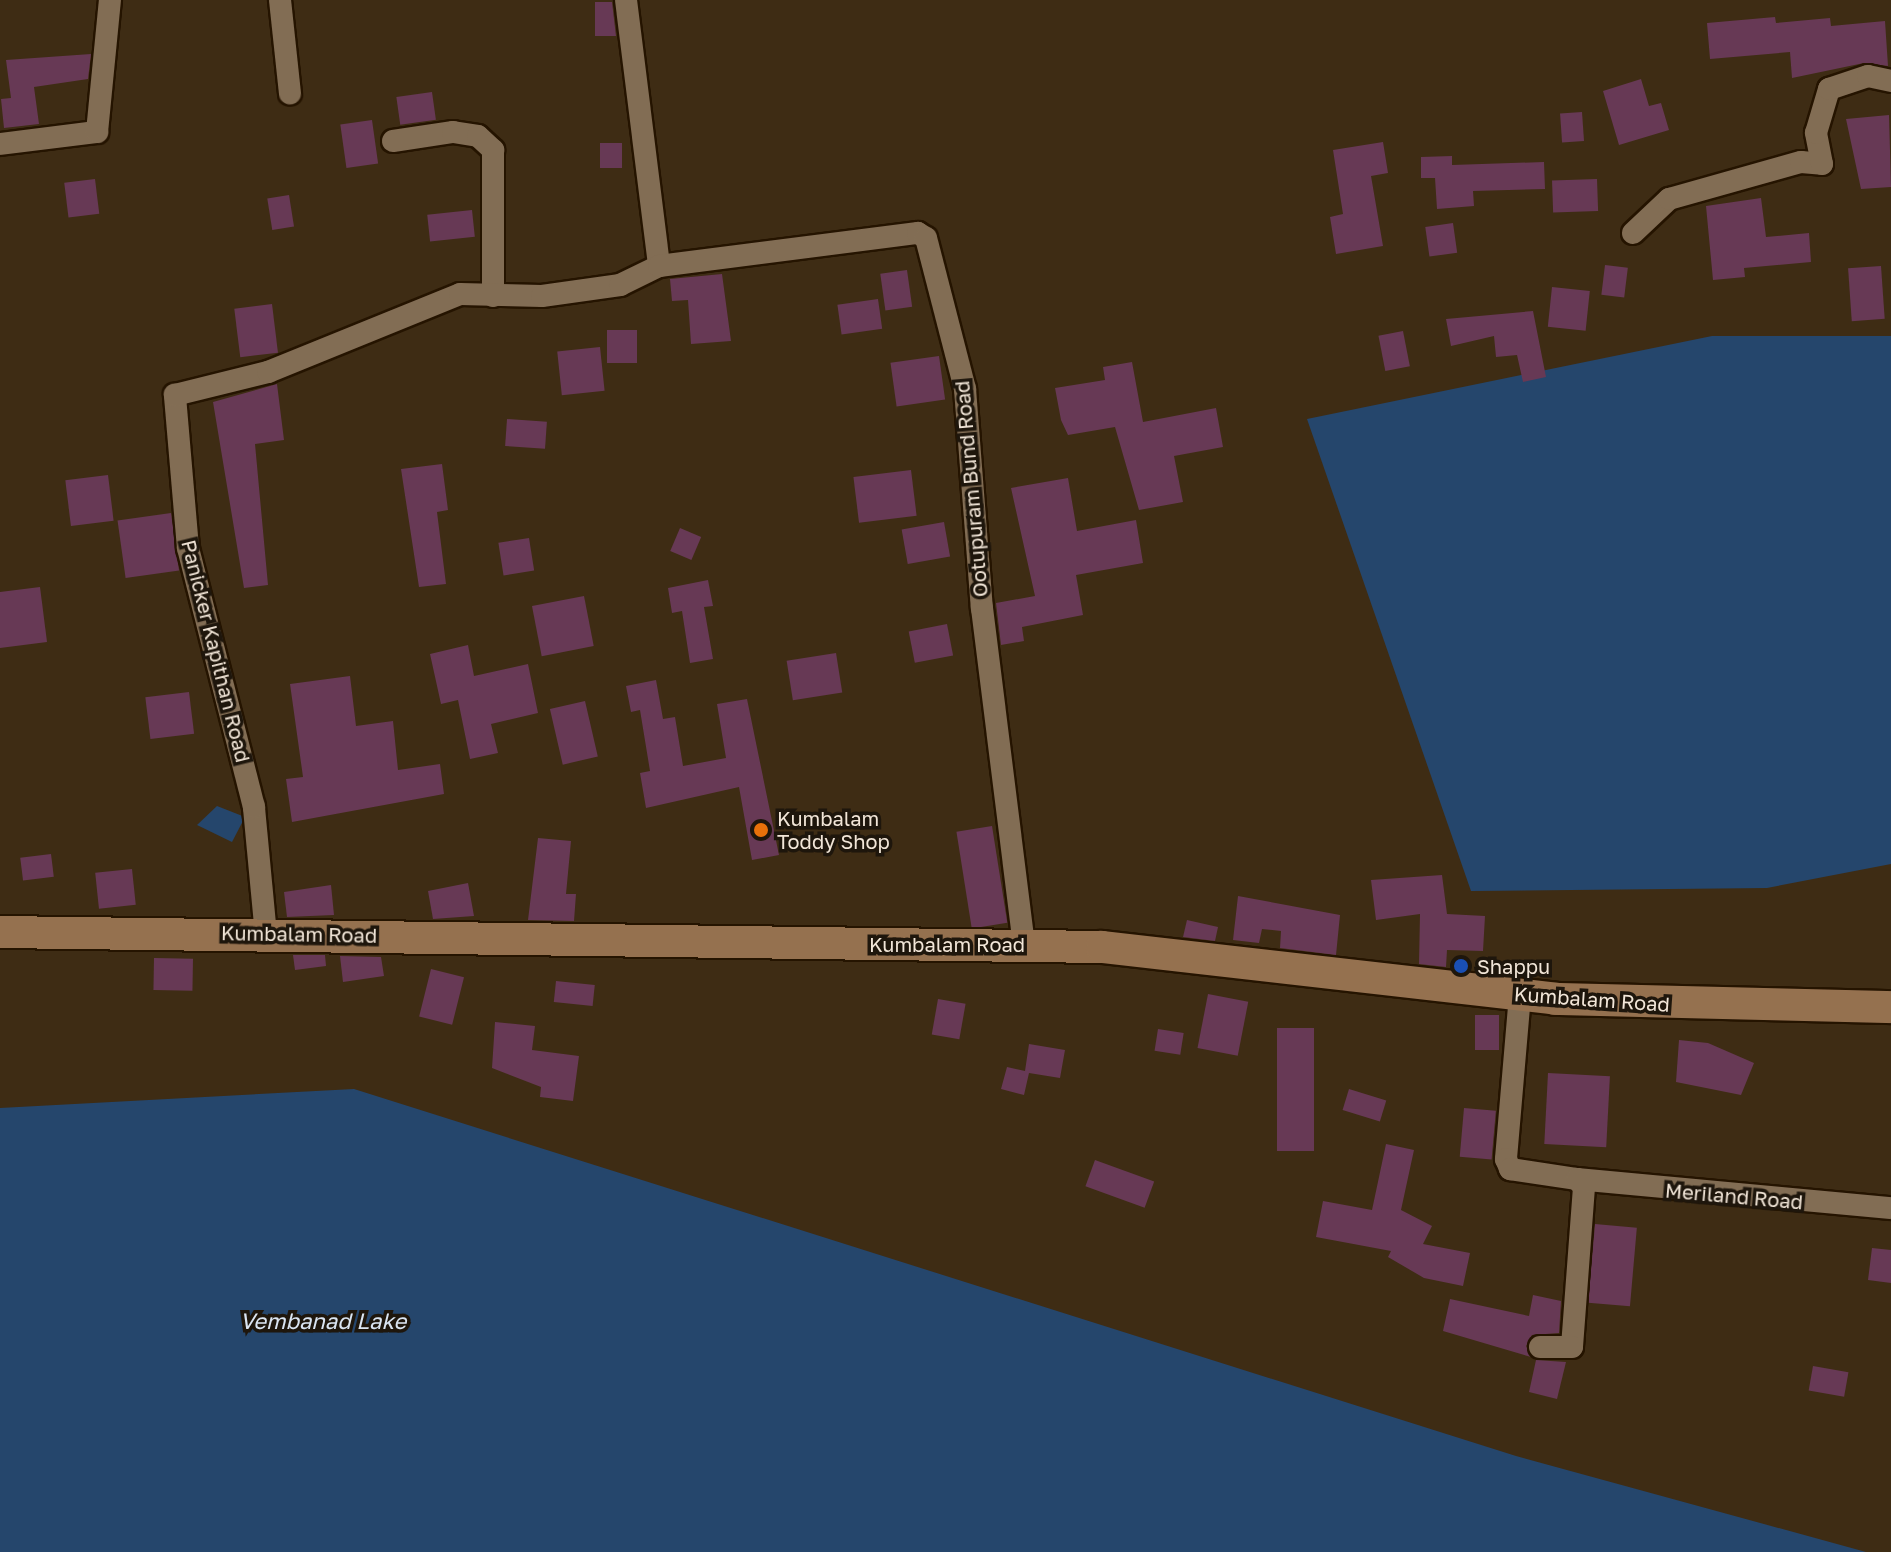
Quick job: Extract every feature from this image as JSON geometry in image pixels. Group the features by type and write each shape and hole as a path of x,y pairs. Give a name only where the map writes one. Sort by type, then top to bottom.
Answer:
{"main road":[{"name":"Kumbalam Road","path":"0,932 1024,944 1175,953 1520,995 1775,1009 1891,1007"}],"street":[{"path":"0,144 97,132 110,0"},
{"path":"280,0 290,93"},
{"path":"626,0 659,266"},
{"path":"1633,233 1669,199 1788,165 1822,164 1816,133 1829,89 1868,76 1891,81"},
{"path":"393,141 453,132 478,136 493,150 493,296"},
{"name":"Ootupuram Bund Road","path":"659,266 918,233 926,238 965,389 982,608 1024,944"},
{"name":"Panicker Kapithan Road","path":"266,935 254,807 188,548 175,395 280,367 423,304 460,294 493,296 620,285 659,266"},
{"name":"Meriland Road","path":"1520,995 1506,1159 1510,1169 1577,1179 1891,1208"},
{"path":"1540,1347 1572,1347 1584,1187 1577,1179"}],"water":[{"path":"1712,336 1891,336 1891,864 1767,888 1471,891 1307,419"},
{"path":"217,806 245,817 232,842 197,825"},
{"name":"Vembanad Lake","path":"354,1089 1516,1456 1866,1552 0,1552 0,1108"}],"building":[{"path":"595,2 612,2 616,36 595,36"},
{"path":"1775,17 1776,23 1830,18 1831,26 1885,21 1888,66 1864,63 1792,78 1790,52 1710,59 1707,23"},
{"path":"91,54 88,79 34,87 39,124 4,128 1,99 11,98 6,60"},
{"path":"1641,79 1649,106 1661,103 1669,130 1619,145 1603,91"},
{"path":"432,92 436,120 400,125 396,97"},
{"path":"1582,112 1584,141 1562,142 1560,114"},
{"path":"1889,115 1891,187 1861,189 1846,119"},
{"path":"372,120 378,164 346,168 340,124"},
{"path":"1383,142 1388,173 1371,176 1383,246 1336,254 1330,217 1343,214 1333,150"},
{"path":"600,143 622,143 622,168 600,168"},
{"path":"1452,156 1452,165 1544,162 1545,189 1473,191 1474,206 1437,209 1435,178 1421,178 1421,157"},
{"path":"95,179 99,214 68,218 64,183"},
{"path":"1597,179 1598,211 1553,213 1552,181"},
{"path":"289,195 294,227 272,230 267,198"},
{"path":"1761,198 1766,237 1809,233 1811,262 1744,268 1745,277 1713,280 1706,206"},
{"path":"472,210 475,237 430,242 427,215"},
{"path":"1453,223 1457,253 1429,257 1425,227"},
{"path":"1605,265 1628,268 1624,298 1601,295"},
{"path":"1881,266 1885,319 1852,321 1848,268"},
{"path":"907,270 912,307 885,310 880,274"},
{"path":"722,274 731,341 691,344 688,300 672,301 670,279"},
{"path":"1552,287 1590,291 1586,331 1548,327"},
{"path":"878,299 882,329 842,334 837,305"},
{"path":"272,304 278,353 240,357 234,309"},
{"path":"1533,311 1546,377 1523,382 1517,355 1496,357 1494,336 1451,346 1446,319"},
{"path":"607,330 637,330 637,363 607,363"},
{"path":"1403,331 1410,366 1385,371 1378,336"},
{"path":"600,347 605,391 562,395 557,351"},
{"path":"939,356 945,400 897,406 890,363"},
{"path":"1132,362 1143,422 1216,408 1223,447 1174,456 1183,502 1139,510 1115,427 1068,435 1061,420 1055,388 1105,380 1103,367"},
{"path":"277,384 284,440 255,444 268,585 244,588 213,402"},
{"path":"507,419 547,422 545,449 505,446"},
{"path":"442,464 448,510 437,512 446,584 419,587 401,469"},
{"path":"911,470 917,516 859,523 853,477"},
{"path":"108,475 114,521 71,526 65,480"},
{"path":"1068,478 1077,531 1136,520 1143,563 1076,575 1083,615 1022,627 1024,641 1001,645 996,603 1035,596 1011,488"},
{"path":"171,513 179,570 126,578 118,521"},
{"path":"944,522 950,556 908,564 902,529"},
{"path":"680,528 701,537 691,560 670,551"},
{"path":"529,538 534,571 504,575 498,543"},
{"path":"708,580 713,606 704,607 713,659 690,663 682,611 672,613 668,588"},
{"path":"40,587 47,642 0,648 0,592"},
{"path":"584,596 594,646 542,656 532,606"},
{"path":"947,624 953,655 915,663 909,631"},
{"path":"468,645 474,676 528,664 538,713 491,724 498,753 470,759 458,700 441,704 430,654"},
{"path":"836,653 842,693 793,700 787,661"},
{"path":"350,676 356,726 393,721 398,770 440,764 444,794 292,822 286,779 303,777 290,684"},
{"path":"656,680 663,719 675,717 683,766 726,758 717,704 747,699 779,855 752,860 739,787 646,808 640,773 650,771 640,710 631,712 626,686"},
{"path":"189,692 194,734 150,739 145,697"},
{"path":"585,701 598,757 563,765 550,709"},
{"path":"992,826 1007,923 972,928 956,832"},
{"path":"538,838 571,841 566,894 576,894 574,921 528,920"},
{"path":"51,854 54,877 23,881 20,858"},
{"path":"132,869 136,905 99,909 95,873"},
{"path":"1442,875 1447,914 1485,916 1483,951 1447,950 1446,967 1419,964 1420,914 1376,920 1371,880"},
{"path":"468,883 474,916 433,919 428,891"},
{"path":"331,885 334,915 287,917 284,892"},
{"path":"1238,896 1340,915 1336,955 1280,948 1281,931 1262,929 1259,943 1233,940"},
{"path":"1187,920 1218,927 1215,941 1183,937"},
{"path":"293,955 325,955 326,966 295,970"},
{"path":"340,956 381,957 384,976 343,982"},
{"path":"154,958 193,959 192,991 153,990"},
{"path":"431,969 464,977 452,1025 419,1017"},
{"path":"556,981 595,985 593,1006 554,1002"},
{"path":"1208,994 1248,1002 1238,1056 1198,1048"},
{"path":"938,999 966,1004 959,1039 932,1034"},
{"path":"1475,1015 1499,1015 1499,1050 1475,1050"},
{"path":"495,1022 535,1026 532,1050 579,1056 573,1101 540,1097 541,1087 492,1068"},
{"path":"1277,1028 1314,1028 1314,1151 1277,1151"},
{"path":"1158,1029 1184,1033 1180,1055 1155,1051"},
{"path":"1679,1040 1708,1043 1754,1063 1741,1095 1676,1082"},
{"path":"1029,1044 1065,1050 1060,1078 1029,1073 1024,1095 1001,1089 1007,1067 1025,1071"},
{"path":"1548,1073 1610,1076 1606,1147 1544,1144"},
{"path":"1349,1089 1386,1100 1380,1121 1343,1110"},
{"path":"1464,1108 1496,1111 1492,1160 1460,1157"},
{"path":"1386,1144 1414,1150 1401,1210 1432,1226 1423,1244 1470,1253 1463,1286 1424,1278 1388,1257 1391,1251 1316,1237 1323,1201 1372,1210"},
{"path":"1095,1160 1154,1182 1145,1208 1085,1186"},
{"path":"1595,1224 1637,1228 1630,1306 1588,1303"},
{"path":"1872,1248 1891,1250 1891,1283 1868,1280"},
{"path":"1533,1295 1561,1301 1559,1333 1532,1335 1526,1346 1531,1357 1443,1331 1450,1299 1529,1316"},
{"path":"1536,1360 1566,1362 1557,1399 1529,1392"},
{"path":"1813,1366 1848,1372 1844,1397 1809,1391"}],"place":[{"name":"Kumbalam Toddy Shop","path":"761,830"},
{"name":"Shappu","path":"1461,966"}]}
